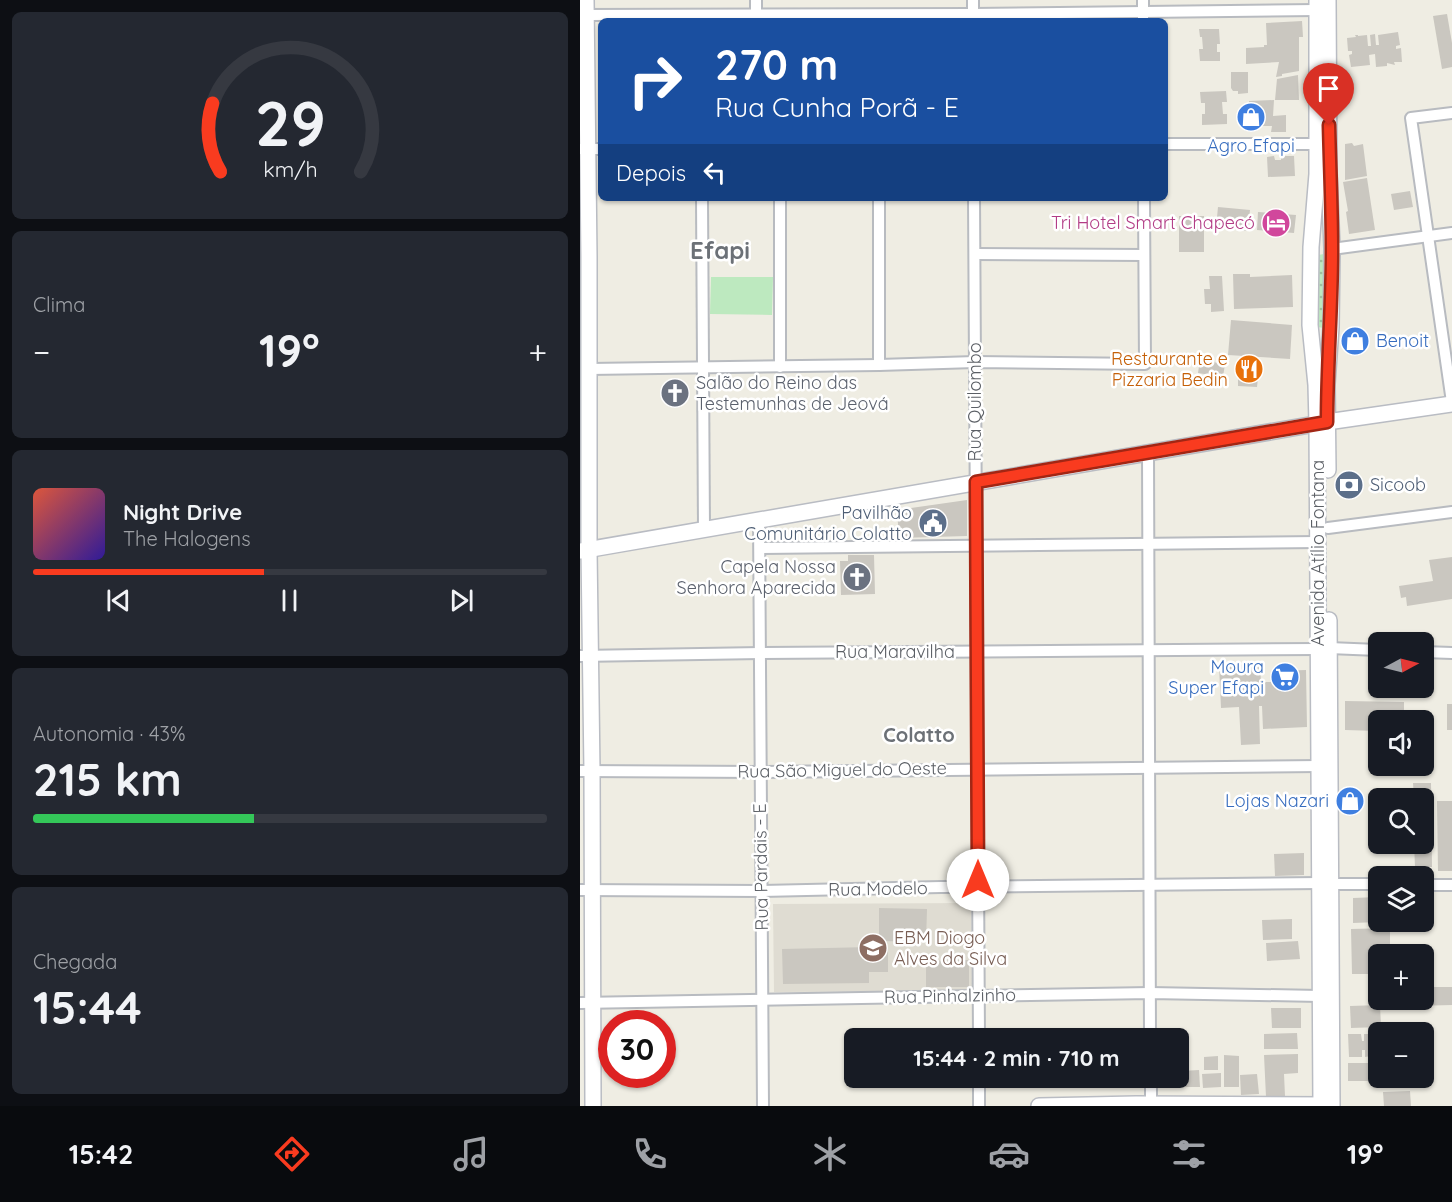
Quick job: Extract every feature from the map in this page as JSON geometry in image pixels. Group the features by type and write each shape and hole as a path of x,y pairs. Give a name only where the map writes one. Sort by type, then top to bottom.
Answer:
{"main road":[{"name":"Avenida Atílio Fontana","path":"1320,4 1317,174 1311,248 1310,325 1322,423 1328,528 1319,766 1325,883 1320,996 1327,1106"},
{"name":"Avenida Atílio Fontana","path":"1320,4 1332,249 1331,327 1322,423 1318,542 1323,648 1327,1106"},
{"path":"584,10 589,149 584,257 589,369 584,550 586,1003 593,1106"},
{"path":"1311,248 1322,244 1332,249"},
{"path":"1310,325 1320,331 1331,327"},
{"path":"584,550 1322,423 1452,403"},
{"path":"1039,1106 1327,1106"}],"street":[{"path":"756,0 756,18"},
{"path":"973,0 973,18"},
{"path":"1143,0 1143,17"},
{"path":"584,10 756,18 1143,17 1320,4"},
{"path":"1452,113 1411,118 1452,403"},
{"path":"1168,144 1316,144"},
{"path":"702,201 703,530"},
{"path":"780,201 780,367"},
{"path":"879,201 879,365"},
{"name":"Rua Quilombo","path":"974,201 979,1028"},
{"path":"589,369 975,362 1145,364 1144,201"},
{"path":"1332,249 1452,232"},
{"path":"975,254 1144,255"},
{"path":"1148,453 1150,1028"},
{"path":"1328,528 1452,512"},
{"name":"Rua Pardais - E","path":"759,520 763,1106"},
{"path":"760,548 1318,542"},
{"name":"Rua Maravilha","path":"585,656 1323,648 1368,650"},
{"path":"1434,652 1452,653"},
{"name":"Rua São Miguel do Oeste","path":"586,771 760,772 1319,766"},
{"name":"Rua Modelo","path":"586,890 761,891 1150,884 1368,884"},
{"path":"1434,885 1452,885"},
{"name":"Rua Pinhalzinho","path":"586,1003 1150,993 1320,996"},
{"path":"979,1088 979,1106"},
{"path":"1150,1088 1151,1105"}],"shaded area":[{"name":"EBM Diogo Alves da Silva","path":"971,903 972,991 774,992 773,904"}],"green space":[{"path":"1318,255 1327,255 1324,328 1317,327"},
{"path":"711,277 773,277 772,315 710,314"}],"building":[{"path":"1447,14 1452,43 1452,67 1442,69 1433,16"},
{"path":"1302,21 1303,37 1299,37 1299,71 1276,77 1279,62 1246,64 1246,48 1267,45 1266,23"},
{"path":"1199,29 1219,29 1220,44 1217,44 1217,52 1220,52 1220,61 1200,61 1199,49 1203,49"},
{"path":"1398,32 1400,45 1396,46 1396,49 1401,48 1402,62 1394,62 1395,65 1387,63 1387,66 1376,67 1375,54 1369,55 1370,65 1351,67 1349,55 1352,51 1348,51 1347,38 1367,35 1368,46 1371,46 1370,35 1375,34 1376,45 1379,45 1378,35"},
{"path":"1231,72 1248,72 1248,93 1238,94 1238,91 1233,91"},
{"path":"1298,75 1299,100 1275,100 1277,79"},
{"path":"1226,91 1227,102 1222,102 1223,114 1227,114 1227,124 1202,125 1205,103 1201,103 1200,92"},
{"path":"1274,100 1273,116 1286,115 1286,132 1271,132 1272,126 1250,126 1249,101"},
{"path":"1352,143 1354,146 1363,144 1367,176 1345,180 1345,144"},
{"path":"1274,156 1275,160 1281,160 1281,156 1294,156 1295,176 1268,177 1267,157"},
{"path":"1367,178 1375,230 1349,234 1343,182"},
{"path":"1410,191 1413,207 1394,210 1391,194"},
{"path":"1218,207 1250,210 1248,231 1216,228"},
{"name":"Tri Hotel Smart Chapecó","path":"1258,212 1296,215 1294,233 1257,230"},
{"path":"1179,216 1204,216 1204,252 1179,252"},
{"path":"1233,274 1250,274 1250,277 1292,275 1293,307 1234,309"},
{"path":"1209,276 1222,276 1224,311 1211,312 1211,304 1205,304 1204,289 1210,289"},
{"path":"1231,320 1292,325 1290,359 1228,355"},
{"path":"1200,360 1225,364 1223,377 1198,373"},
{"name":"Restaurante e Pizzaria Bedin","path":"1237,360 1262,362 1257,387 1238,386"},
{"name":"Pavilhão Comunitário Colatto","path":"967,500 967,536 899,538 897,510"},
{"name":"Capela Nossa Senhora Aparecida","path":"848,555 874,555 875,594 841,595 840,561 848,561"},
{"path":"1452,557 1452,599 1407,606 1406,597 1401,598 1399,586 1433,581 1429,560"},
{"path":"1260,664 1261,682 1274,682 1274,671 1306,670 1307,727 1263,729 1262,706 1259,706 1260,744 1241,745 1239,707 1221,708 1219,665"},
{"path":"1345,701 1404,702 1404,710 1368,710 1368,731 1345,730"},
{"path":"1447,704 1452,704 1452,730 1447,730"},
{"path":"1413,783 1431,783 1431,788 1413,788"},
{"path":"1437,801 1452,801 1452,871 1438,871"},
{"path":"1304,853 1304,875 1275,876 1274,854"},
{"path":"1414,854 1432,854 1432,866 1415,866"},
{"path":"1368,897 1368,922 1353,923 1353,898"},
{"path":"879,908 927,909 926,942 879,941"},
{"path":"1292,919 1292,939 1263,940 1262,920"},
{"path":"1351,929 1390,932 1390,944 1368,944 1368,974 1352,974"},
{"path":"871,940 878,940 878,947 888,947 888,972 869,972 869,983 783,984 782,949 871,947"},
{"path":"1298,941 1300,959 1267,961 1266,943"},
{"path":"969,960 969,987 926,987 926,961"},
{"path":"1434,987 1452,987 1452,1005 1434,1005"},
{"path":"1368,1005 1368,1010 1380,1010 1381,1022 1368,1022 1368,1027 1351,1028 1350,1006"},
{"path":"1271,1008 1301,1008 1301,1028 1272,1028"},
{"path":"1297,1033 1298,1049 1264,1049 1264,1034"},
{"path":"1348,1034 1361,1034 1362,1041 1364,1041 1364,1034 1368,1034 1368,1056 1365,1057 1365,1050 1362,1050 1362,1057 1349,1057"},
{"path":"1298,1054 1298,1073 1284,1074 1285,1096 1266,1097 1264,1055"},
{"path":"1224,1055 1239,1056 1239,1087 1224,1087"},
{"path":"1218,1056 1218,1070 1204,1070 1204,1057"},
{"path":"1348,1063 1368,1063 1368,1081 1348,1081"},
{"path":"1199,1070 1200,1087 1189,1087 1189,1071"},
{"path":"1221,1073 1221,1087 1203,1088 1202,1074"},
{"path":"1257,1074 1259,1094 1241,1095 1240,1075"},
{"path":"1410,1091 1411,1106 1384,1106 1383,1092"}],"place":[{"name":"Agro Efapi","path":"1251,117"},
{"name":"Tri Hotel Smart Chapecó","path":"1276,223"},
{"name":"Benoit","path":"1355,341"},
{"name":"Restaurante e Pizzaria Bedin","path":"1249,369"},
{"name":"Salão do Reino das Testemunhas de Jeová","path":"675,393"},
{"name":"Sicoob","path":"1349,485"},
{"name":"Pavilhão Comunitário Colatto","path":"933,523"},
{"name":"Capela Nossa Senhora Aparecida","path":"857,577"},
{"name":"Moura Super Efapi","path":"1285,677"},
{"name":"Lojas Nazari","path":"1350,801"},
{"name":"EBM Diogo Alves da Silva","path":"873,948"}],"district":[{"name":"Efapi","path":"720,251"},
{"name":"Colatto","path":"919,735"}],"route":[{"path":"978,880 976,482 1327,422 1332,249 1329,125"}]}
